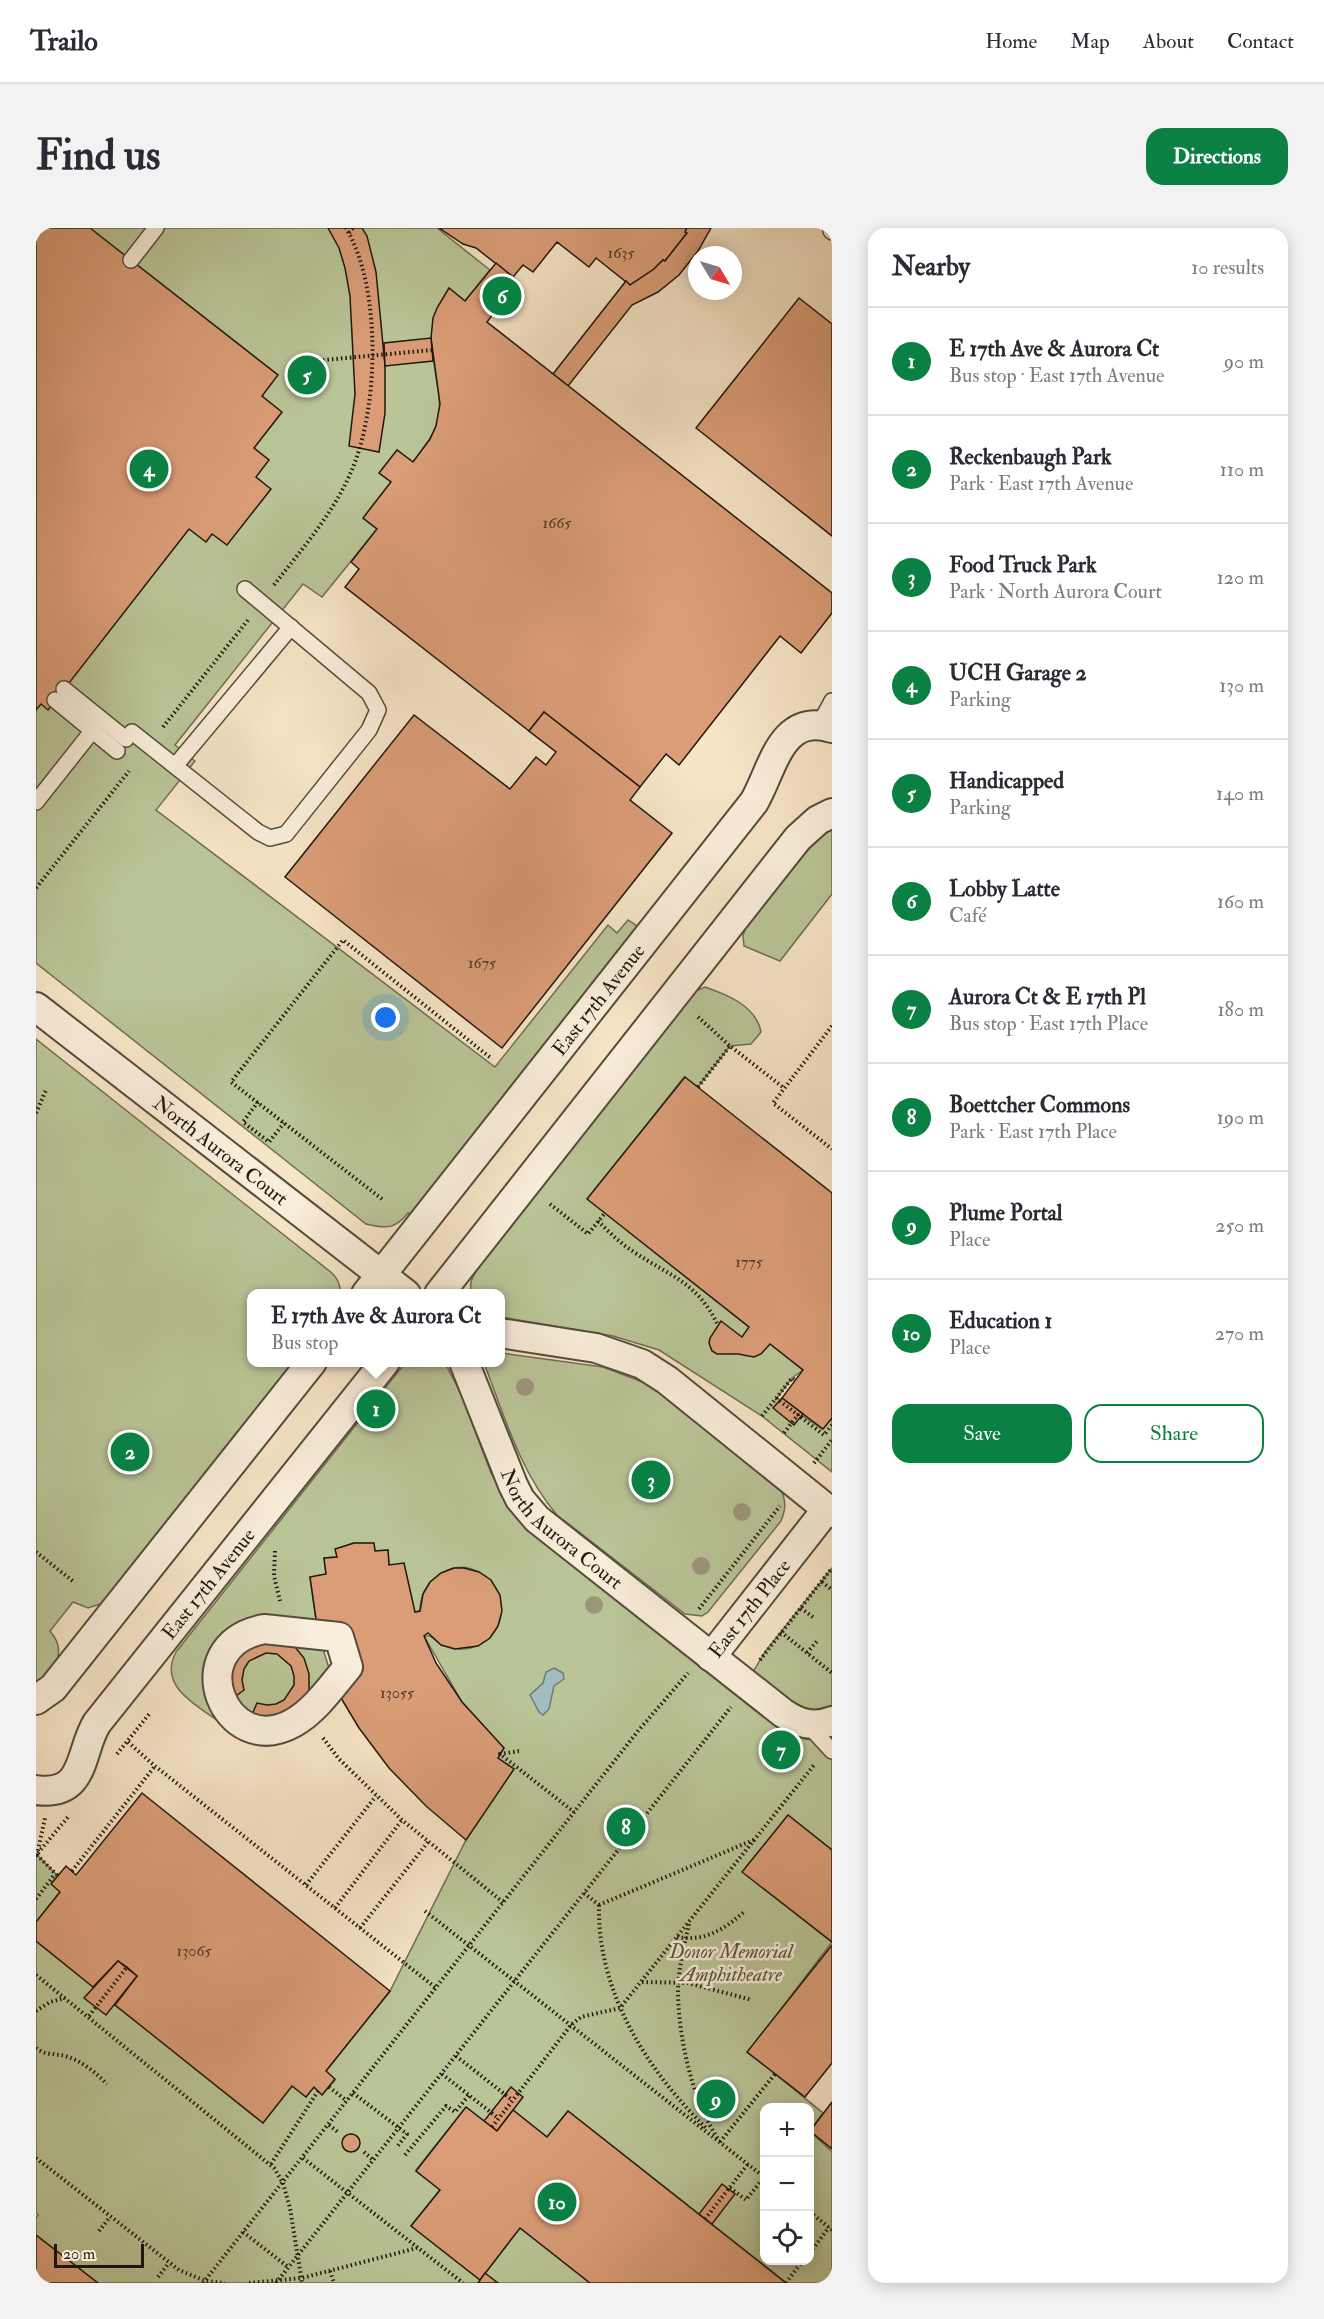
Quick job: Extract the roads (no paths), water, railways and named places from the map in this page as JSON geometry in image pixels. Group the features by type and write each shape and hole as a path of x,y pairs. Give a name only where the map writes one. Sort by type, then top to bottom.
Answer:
{"street":[{"name":"East 17th Avenue","path":"374,1284 754,802 765,783 781,744 798,730 828,718"},
{"path":"442,1289 798,838 818,820 832,813"},
{"name":"North Aurora Court","path":"36,1006 374,1284 392,1289"},
{"path":"505,1334 596,1348 642,1364 666,1380 830,1511"},
{"path":"36,1700 53,1688 308,1367"},
{"name":"East 17th Avenue","path":"44,1790 67,1784 79,1772 86,1756 88,1740 97,1723 381,1367"},
{"name":"North Aurora Court","path":"466,1367 513,1485 526,1506 552,1532 687,1638 701,1664"},
{"name":"East 17th Place","path":"820,1723 787,1716 746,1684 701,1664 830,1511"},
{"path":"264,1629 289,1630 339,1637 348,1668 309,1711 283,1728 256,1729 239,1722 231,1715 220,1698 217,1688 216,1679 225,1651 239,1638 264,1629"}],"lane":[{"path":"131,260 156,228"},
{"path":"125,741 60,695 93,730 125,741 149,745 258,832 270,838 286,834 369,730 378,710 369,693 245,589"},
{"path":"175,766 291,627"},
{"path":"36,802 93,730"},
{"path":"820,1723 832,1751"}],"water":[{"path":"554,1668 563,1673 564,1679 554,1686 549,1709 543,1715 530,1695 543,1683 546,1672"}],"place":[{"name":"Lobby Latte","path":"502,296"},
{"name":"Handicapped","path":"307,375"},
{"name":"UCH Garage 2","path":"149,469"},
{"name":"E 17th Ave & Aurora Ct","path":"376,1409"},
{"name":"Reckenbaugh Park","path":"130,1452"},
{"name":"Food Truck Park","path":"651,1480"},
{"name":"Aurora Ct & E 17th Pl","path":"781,1750"},
{"name":"Boettcher Commons","path":"626,1827"},
{"name":"Plume Portal","path":"716,2099"},
{"name":"Education 1","path":"557,2202"}],"park label":[{"name":"Donor Memorial Amphitheatre","path":"731,1962"}]}
